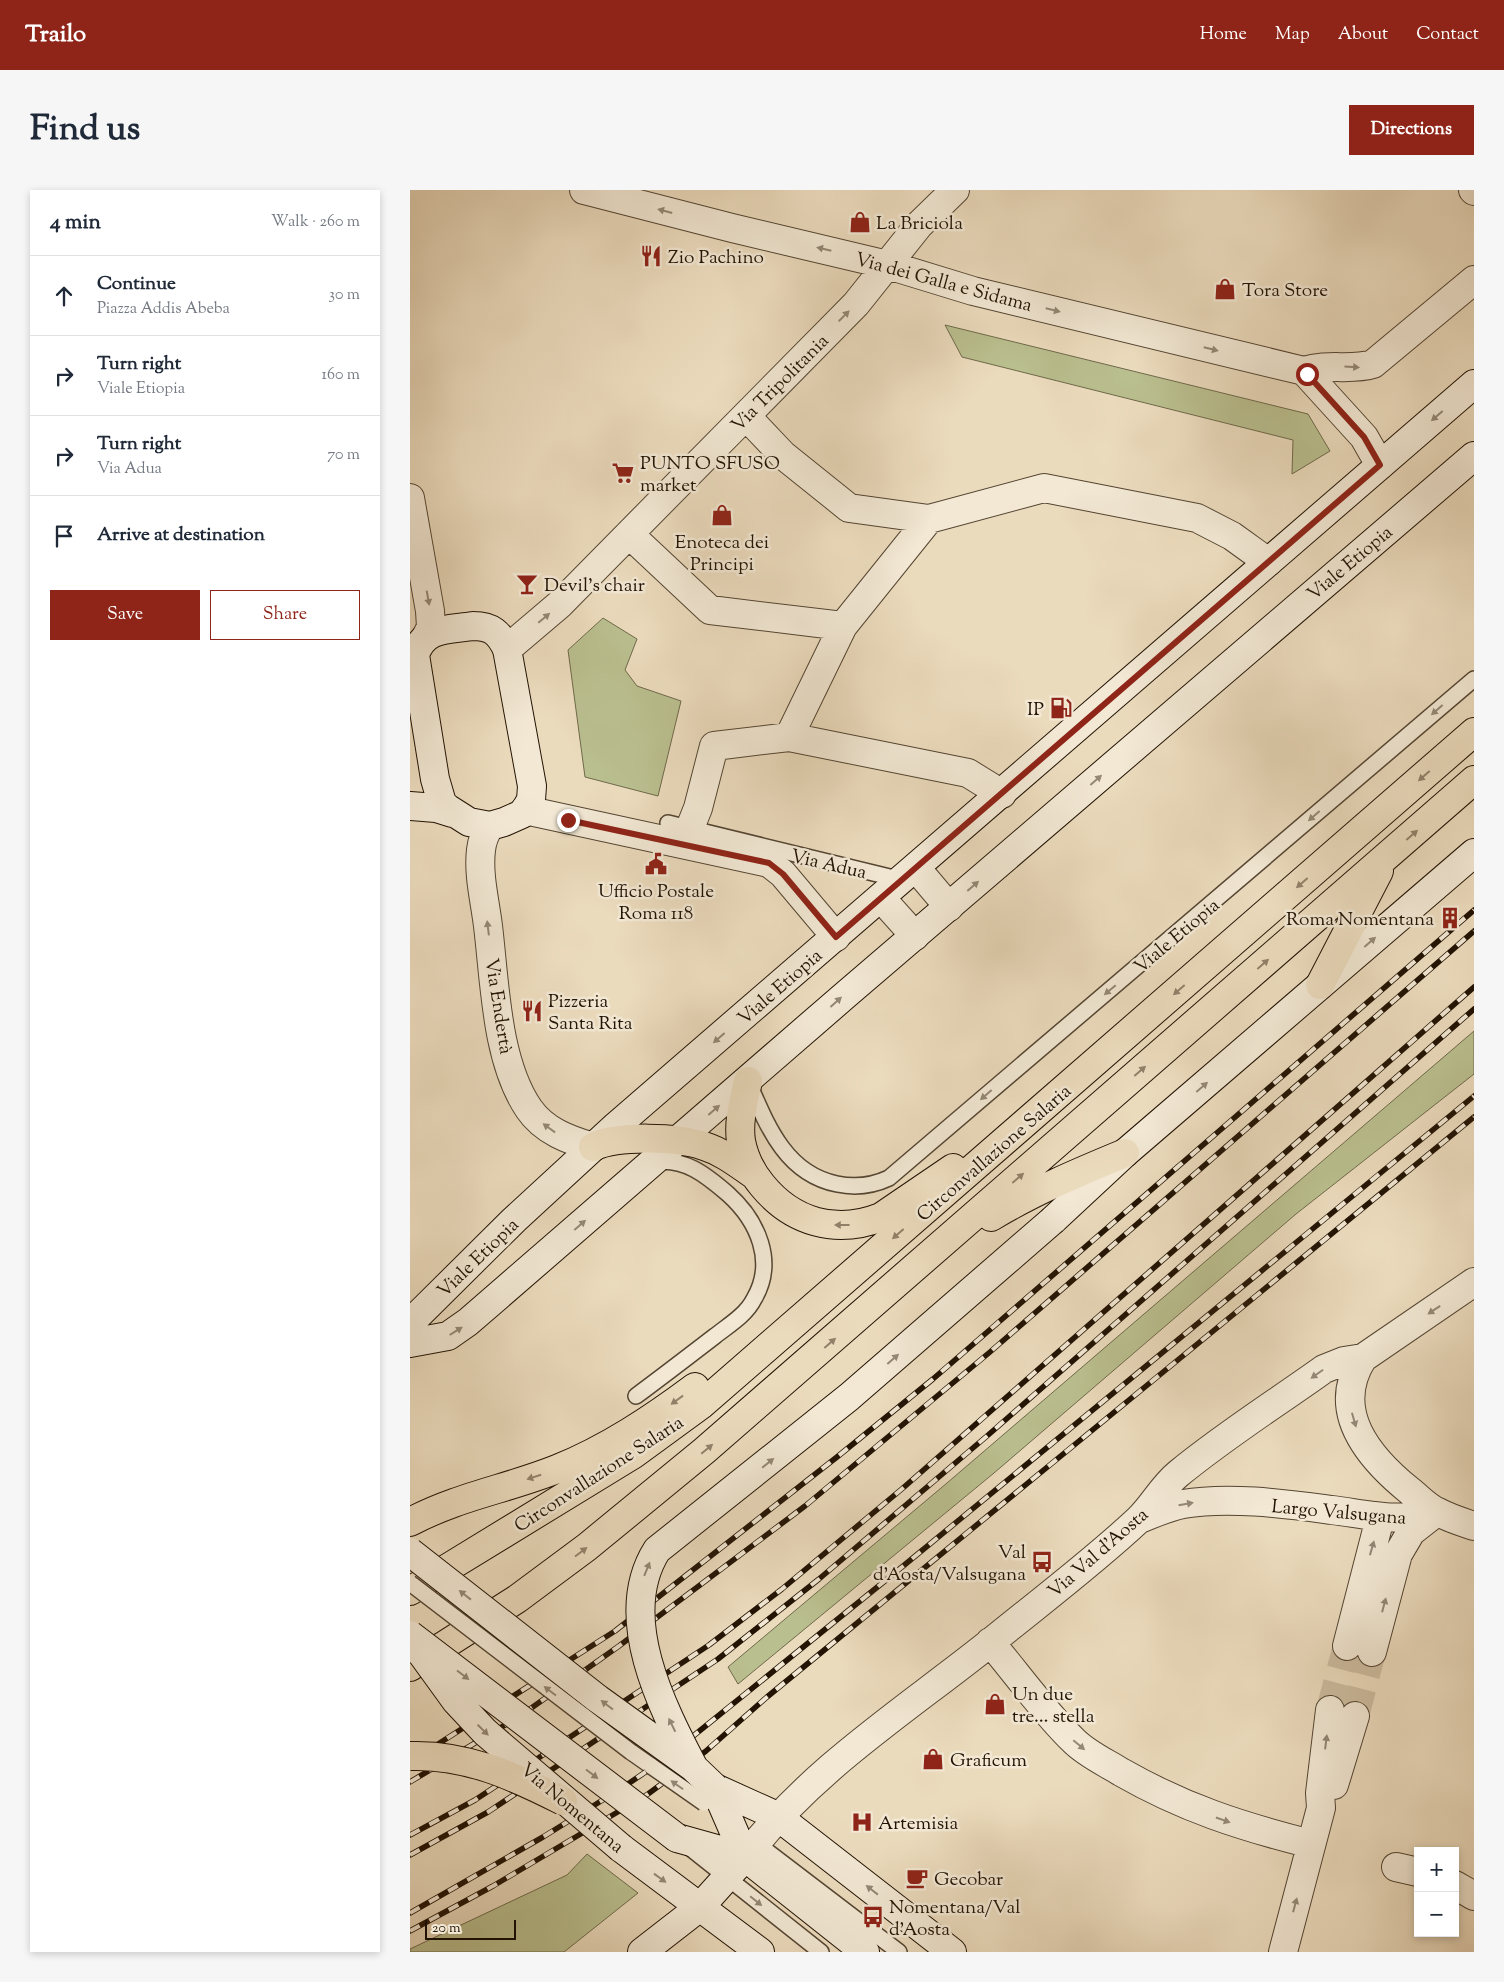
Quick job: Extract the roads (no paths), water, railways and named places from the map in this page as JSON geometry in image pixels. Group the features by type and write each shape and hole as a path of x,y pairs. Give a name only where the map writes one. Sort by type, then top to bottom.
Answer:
{"highway":[{"name":"Circonvallazione Salaria","path":"410,1591 585,1485 671,1429 792,1327 1474,732"},
{"name":"Circonvallazione Salaria","path":"410,1667 517,1599 587,1547 704,1451 1474,780"},
{"path":"1320,985 1385,858"},
{"path":"748,1081 740,1134 754,1175 771,1196 793,1213 809,1221 828,1225 856,1225 881,1217 937,1177 1007,1140"},
{"path":"593,1147 602,1143 618,1141 698,1144 715,1150 754,1175"},
{"path":"928,1256 1018,1201 1066,1177 1125,1153"},
{"path":"410,1522 462,1499 550,1472 582,1457 654,1417 705,1380 792,1327"},
{"path":"410,1756 443,1757 491,1768 563,1801"}],"street":[{"name":"Via dei Galla e Sidama","path":"584,190 888,265 973,291 1304,371"},
{"name":"Via Tripolitania","path":"507,649 560,604 856,304 919,225 955,190"},
{"path":"1304,371 1328,366 1360,367 1373,364 1474,280"},
{"path":"1304,371 1364,437 1380,465"},
{"name":"Viale Etiopia","path":"410,1323 514,1220 593,1147 1474,384"},
{"path":"746,416 783,454 849,508 930,519 1044,488 1197,518 1232,536 1268,562"},
{"name":"Viale Etiopia","path":"410,1343 439,1339 459,1330 1474,456"},
{"path":"410,498 430,610 430,627 418,638"},
{"path":"789,737 843,626 930,519"},
{"path":"629,534 710,610 843,626"},
{"path":"410,806 436,808 452,813 469,822 490,826 514,818 525,810 531,800 532,786 507,649 500,635 485,627 466,627 418,638"},
{"path":"418,638 419,642 415,655 416,666 438,792 442,803 452,813"},
{"path":"679,826 698,808 714,746 789,737 968,773 1002,794"},
{"name":"Via Adua","path":"525,810 769,863 783,874 836,937"},
{"name":"Via Endertà","path":"490,826 482,842 481,868 499,1020 510,1068 522,1097 536,1117 565,1138 593,1147"},
{"path":"694,1768 665,1713 643,1639 640,1609 641,1591 648,1565 657,1550 849,1397 1053,1220 1125,1153 1474,853"},
{"path":"909,874 949,907"},
{"path":"881,898 915,936"},
{"name":"Via Val d'Aosta","path":"642,1952 700,1907 728,1878 777,1816 803,1790 990,1642 1140,1519 1177,1474 1324,1369 1344,1361 1363,1358 1474,1282"},
{"name":"Largo Valsugana","path":"1363,1358 1353,1376 1349,1394 1355,1425 1360,1436 1387,1471 1437,1512"},
{"name":"Largo Valsugana","path":"1140,1519 1182,1504 1218,1501 1312,1508 1380,1518 1405,1519 1437,1512"},
{"path":"1380,1518 1359,1649 1398,1554 1411,1532 1437,1512 1474,1526"},
{"name":"Via Nomentana","path":"410,1552 598,1699 694,1768 709,1796 750,1850 864,1952"},
{"name":"Via Nomentana","path":"410,1636 445,1687 468,1716 563,1801 760,1952"},
{"name":"Via Nomentana","path":"410,1636 677,1838 750,1850"},
{"path":"990,1642 1068,1735 1093,1756 1152,1789 1192,1808 1238,1825 1311,1844"},
{"path":"1283,1952 1321,1808 1330,1796 1343,1713"},
{"name":"Via Nomentana","path":"709,1796 777,1816 952,1952"},
{"path":"1459,1887 1474,1896"}],"lane":[{"name":"Viale Etiopia","path":"748,1081 777,1142 801,1169 821,1180 853,1187 879,1183 889,1178 1474,679"},
{"name":"Via Adua","path":"679,826 736,840 909,874"},
{"path":"736,840 769,863"},
{"path":"636,1396 748,1309 762,1282 765,1268 760,1240 745,1214 733,1199 706,1175 687,1165 678,1162 652,1162"},
{"name":"Via Nomentana","path":"410,1583 631,1752 651,1766 709,1796"},
{"name":"Via Nomentana","path":"677,1838 820,1952"},
{"name":"Via Nomentana","path":"750,1850 899,1952"}],"tunnel":[{"path":"1330,1710 1347,1646"},
{"path":"1355,1716 1372,1652"}],"railway":[{"path":"410,1762 615,1631 837,1457 933,1379 1474,910"},
{"path":"410,1782 520,1716 619,1646 805,1506 990,1352 1474,931"},
{"path":"410,1835 475,1800 709,1645 782,1589 903,1488 1474,987"},
{"path":"410,1855 488,1812 718,1659 819,1579 987,1436 1474,1009"},
{"path":"410,1913 543,1837 666,1758 891,1576 1474,1096"},
{"path":"410,1931 493,1886 648,1794 706,1751 767,1697 1474,1117"}],"place":[{"name":"La Briciola","path":"860,222"},
{"name":"Zio Pachino","path":"651,256"},
{"name":"Tora Store","path":"1225,289"},
{"name":"PUNTO SFUSO market","path":"623,473"},
{"name":"Enoteca dei Principi","path":"722,515"},
{"name":"Devil's chair","path":"527,584"},
{"name":"IP","path":"1061,708"},
{"name":"Ufficio Postale Roma 118","path":"656,864"},
{"name":"Roma Nomentana","path":"1450,918"},
{"name":"Pizzeria Santa Rita","path":"532,1011"},
{"name":"Val d'Aosta/Valsugana","path":"1042,1562"},
{"name":"Un due tre… stella","path":"995,1704"},
{"name":"Graficum","path":"933,1759"},
{"name":"Artemisia","path":"862,1822"},
{"name":"Gecobar","path":"917,1878"},
{"name":"Nomentana/Val d'Aosta","path":"873,1917"}]}
